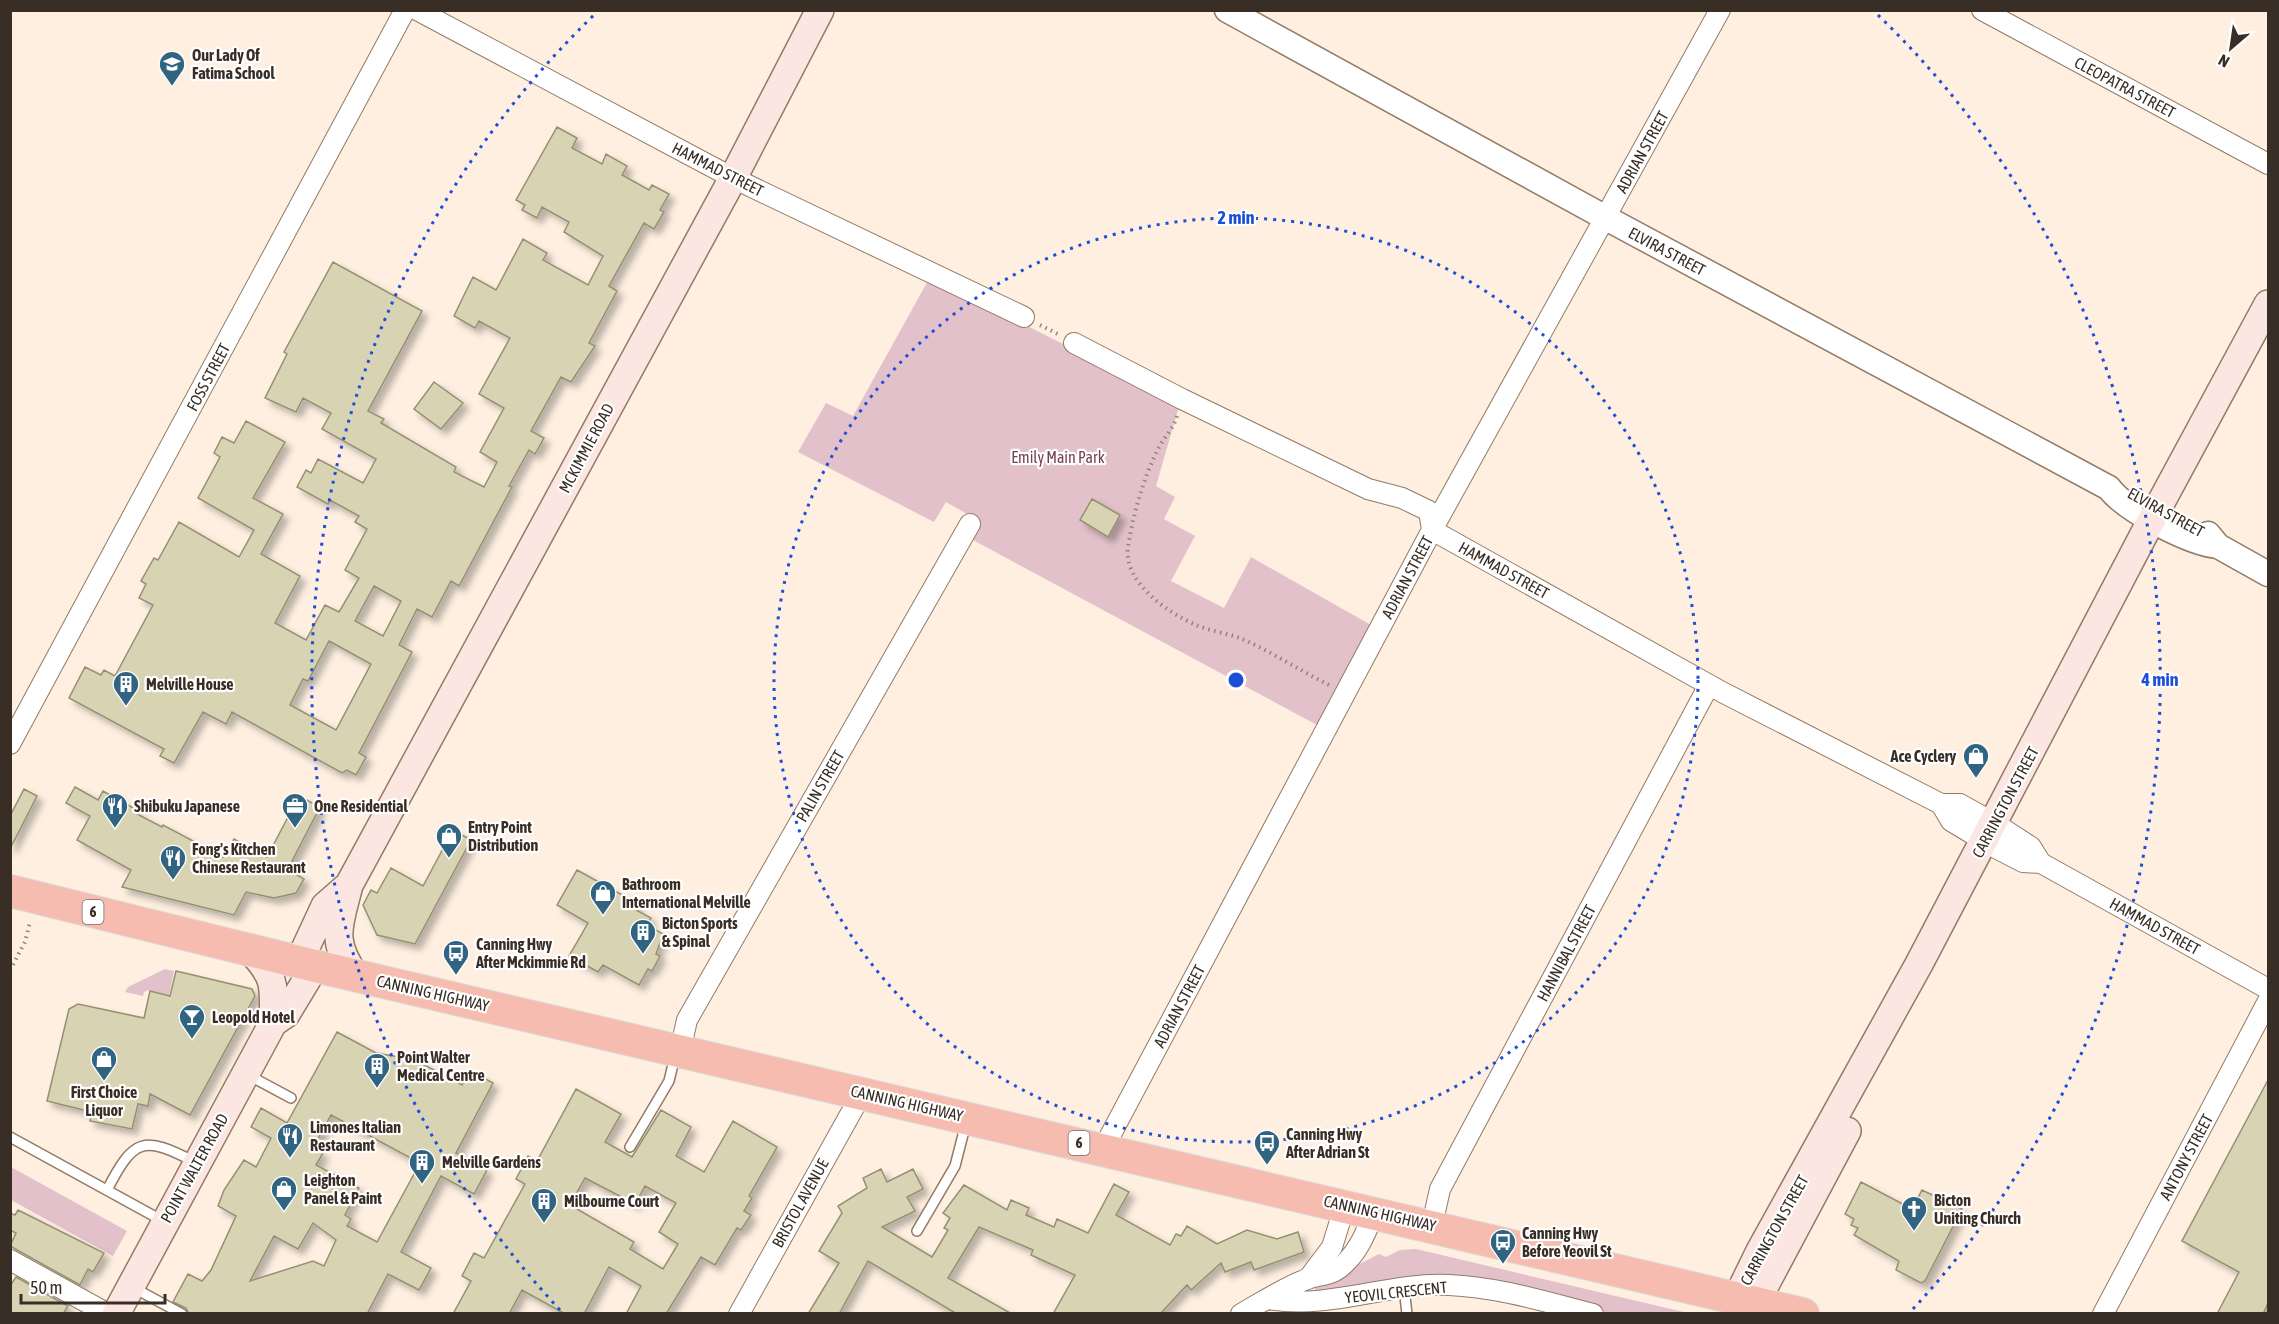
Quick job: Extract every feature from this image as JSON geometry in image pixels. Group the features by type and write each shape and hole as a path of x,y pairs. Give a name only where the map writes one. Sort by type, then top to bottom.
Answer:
{"highway":[{"name":"CANNING HIGHWAY","path":"10,891 307,964 1432,1225 1803,1314"}],"main road":[{"name":"MCKIMMIE ROAD","path":"355,975 344,960 338,936 349,885 733,177 820,10"},
{"name":"CARRINGTON STREET","path":"1746,1300 1995,836 2162,517 2268,304"},
{"name":"CARRINGTON STREET","path":"2162,517 2268,335"},
{"name":"MCKIMMIE ROAD","path":"307,964 325,906 349,885"},
{"name":"POINT WALTER ROAD","path":"116,1314 273,1023 276,993 273,979 250,950"},
{"name":"POINT WALTER ROAD","path":"273,1023 286,1014 307,964"}],"street":[{"name":"FOSS STREET","path":"10,744 405,10"},
{"name":"HAMMAD STREET","path":"417,10 733,177 1024,317"},
{"name":"ELVIRA STREET","path":"1227,10 1606,218 2109,488 2116,498 2208,534 2218,546 2268,574"},
{"name":"ADRIAN STREET","path":"1103,1149 1431,530 1720,10"},
{"name":"CLEOPATRA STREET","path":"1982,10 2268,164"},
{"path":"1074,343 1368,489 1402,498 1429,511 1431,530"},
{"name":"PALIN STREET","path":"678,1051 690,1014 970,524"},
{"name":"HAMMAD STREET","path":"1431,530 1709,685 1941,804 1951,821 2031,847 2041,863 2268,989"},
{"name":"HANNIBAL STREET","path":"1432,1225 1440,1189 1709,685"},
{"name":"ANTONY STREET","path":"2103,1314 2268,1001"},
{"name":"BRISTOL AVENUE","path":"739,1314 862,1093"},
{"name":"YEOVIL CRESCENT","path":"1308,1279 1332,1247 1345,1205"},
{"name":"YEOVIL CRESCENT","path":"1241,1314 1308,1279 1328,1276 1348,1261 1361,1243 1375,1212"},
{"path":"10,1260 108,1314"},
{"name":"YEOVIL CRESCENT","path":"1268,1299 1295,1304 1316,1303 1404,1288 1448,1285 1482,1289 1593,1314"}],"lane":[{"path":"630,1148 669,1081 678,1051"},
{"path":"246,1074 291,1098"},
{"path":"917,1231 955,1166 968,1117"},
{"path":"10,1137 165,1222"},
{"path":"107,1190 123,1158 140,1145 163,1145 197,1163"},
{"path":"131,1286 182,1314"},
{"path":"1404,1288 1407,1314"}],"path":[{"path":"1024,317 1074,343"},
{"path":"1179,397 1172,430 1156,453 1139,499 1128,549 1134,576 1149,593 1175,614 1197,626 1240,639 1346,694"},
{"path":"10,970 25,942 30,921"}],"green space":[{"name":"Emily Main Park","path":"930,277 1180,403 1156,486 1175,497 1164,519 1195,536 1171,581 1224,608 1251,557 1371,625 1317,725 971,539 981,522 946,502 934,522 798,452 826,403 853,416"},
{"path":"165,969 174,971 169,995 149,990 144,992 143,996 125,992 128,987"},
{"path":"11,1167 127,1231 113,1256 11,1200"},
{"path":"1416,1249 1688,1313 1608,1313 1554,1296 1315,1292 1315,1287 1379,1254 1386,1257 1400,1250"}],"building":[{"path":"557,127 577,138 572,148 602,164 606,154 627,166 622,175 649,190 652,185 669,194 660,210 664,212 654,229 644,223 609,286 617,291 589,343 595,346 571,382 561,377 531,431 544,438 535,454 529,450 509,486 512,487 459,586 451,581 432,617 417,609 399,645 412,652 359,753 366,757 356,775 347,770 342,773 232,712 226,724 203,712 174,763 160,756 164,749 69,698 85,667 101,675 104,670 115,676 153,605 139,598 146,584 141,581 154,558 158,560 179,522 239,557 254,530 198,498 220,457 214,453 222,437 234,443 246,421 285,442 253,498 283,514 261,554 300,576 275,623 306,640 325,605 339,612 359,578 345,570 367,529 355,522 359,516 330,500 328,504 297,487 306,470 311,473 318,459 363,483 376,459 322,429 331,413 303,398 296,412 265,398 287,354 284,352 333,262 422,311 368,411 384,419 381,423 456,467 454,472 484,487 497,462 480,452 504,408 479,394 510,338 479,321 475,328 454,316 473,277 496,290 523,239 547,253 543,260 588,285 603,256 564,232 569,222 542,207 537,218 522,210 525,205 516,200","holes":["374,586 401,601 383,636 355,621","329,641 371,664 336,730 290,705 303,679 308,681"]},
{"path":"434,382 463,403 441,429 414,409"},
{"path":"1092,499 1120,515 1108,537 1080,520"},
{"path":"75,787 98,800 103,791 137,810 135,813 223,857 234,839 267,857 299,796 320,807 292,861 295,863 290,871 304,879 296,893 274,898 246,892 234,915 122,887 131,870 77,840 90,816 66,803"},
{"path":"24,789 37,796 10,849 10,816"},
{"path":"453,830 471,840 415,944 377,935 363,905 371,890 377,893 391,868 423,886"},
{"name":"Bathroom International Melville","path":"577,870 637,903 634,909 651,918 647,925 663,934 656,954 660,956 652,971 648,969 639,985 603,965 598,972 569,956 588,923 557,905"},
{"path":"176,971 252,989 255,996 190,1115 150,1094 148,1106 138,1104 132,1129 90,1121 92,1112 47,1101 69,1009 78,1004 144,1018 150,991 170,996"},
{"path":"337,1032 376,1053 399,1057 402,1053 462,1085 470,1070 493,1083 456,1153 487,1170 474,1194 441,1176 401,1252 431,1268 419,1290 388,1274 367,1314 189,1314 186,1308 173,1302 188,1274 202,1281 211,1270 236,1216 218,1206 224,1190 244,1160 256,1167 271,1138 251,1127 261,1108 287,1123","holes":["331,1115 420,1163 377,1242 347,1226 351,1219 345,1215 359,1188 316,1165 323,1153 313,1148","313,1223 336,1240 324,1266 313,1261 250,1281 274,1236 298,1249"]},
{"path":"2268,1080 2268,1303 2263,1314 2217,1314 2239,1272 2182,1241"},
{"path":"576,1089 621,1114 605,1142 632,1157 661,1110 691,1127 676,1156 704,1172 733,1121 777,1147 749,1196 752,1198 744,1211 751,1215 741,1230 737,1228 715,1265 701,1257 666,1314 626,1314 641,1286 609,1267 584,1314 565,1314 522,1290 509,1314 453,1314 471,1281 462,1276 474,1253 484,1258 525,1184 516,1179 528,1156 537,1161","holes":["585,1178 635,1204 645,1186 676,1203 659,1232 678,1244 663,1269 630,1249 634,1242 570,1205"]},
{"path":"881,1169 887,1182 913,1169 923,1189 907,1197 915,1211 882,1227 932,1257 948,1230 944,1228 950,1218 943,1213 964,1185 1007,1210 1011,1200 1029,1208 1026,1215 1054,1227 1057,1219 1088,1233 1114,1184 1129,1192 1116,1215 1170,1245 1176,1234 1181,1236 1187,1226 1217,1244 1247,1230 1277,1239 1298,1232 1304,1252 1254,1270 1251,1262 1225,1272 1221,1263 1191,1290 1187,1285 1160,1314 1053,1314 1075,1275 1031,1255 1033,1250 979,1227 948,1278 1012,1314 957,1314 868,1261 839,1314 808,1314 839,1263 819,1251 842,1213 838,1206 867,1188 863,1178"},
{"name":"Bicton Uniting Church","path":"1861,1182 1912,1209 1922,1190 1962,1209 1925,1281 1921,1283 1896,1270 1899,1261 1854,1235 1858,1228 1851,1225 1854,1219 1845,1214"},
{"path":"18,1210 104,1253 93,1272 88,1269 80,1285 10,1246 16,1233 10,1230 10,1213 15,1215"},
{"path":"16,1277 68,1306 63,1314 10,1314 10,1286"}],"place":[{"name":"Our Lady Of Fatima School","path":"172,87"},
{"name":"Melville House","path":"126,707"},
{"name":"Ace Cyclery","path":"1976,779"},
{"name":"Shibuku Japanese","path":"115,829"},
{"name":"One Residential","path":"295,829"},
{"name":"Entry Point Distribution","path":"449,859"},
{"name":"Fong's Kitchen Chinese Restaurant","path":"173,881"},
{"name":"Bathroom International Melville","path":"603,916"},
{"name":"Bicton Sports & Spinal","path":"643,955"},
{"name":"Canning Hwy After Mckimmie Rd","path":"456,976"},
{"name":"Leopold Hotel","path":"192,1040"},
{"name":"First Choice Liquor","path":"104,1082"},
{"name":"Point Walter Medical Centre","path":"377,1089"},
{"name":"Limones Italian Restaurant","path":"290,1159"},
{"name":"Canning Hwy After Adrian St","path":"1267,1166"},
{"name":"Melville Gardens","path":"422,1185"},
{"name":"Leighton Panel & Paint","path":"284,1212"},
{"name":"Milbourne Court","path":"544,1224"},
{"name":"Bicton Uniting Church","path":"1914,1232"},
{"name":"Canning Hwy Before Yeovil St","path":"1503,1265"}]}
